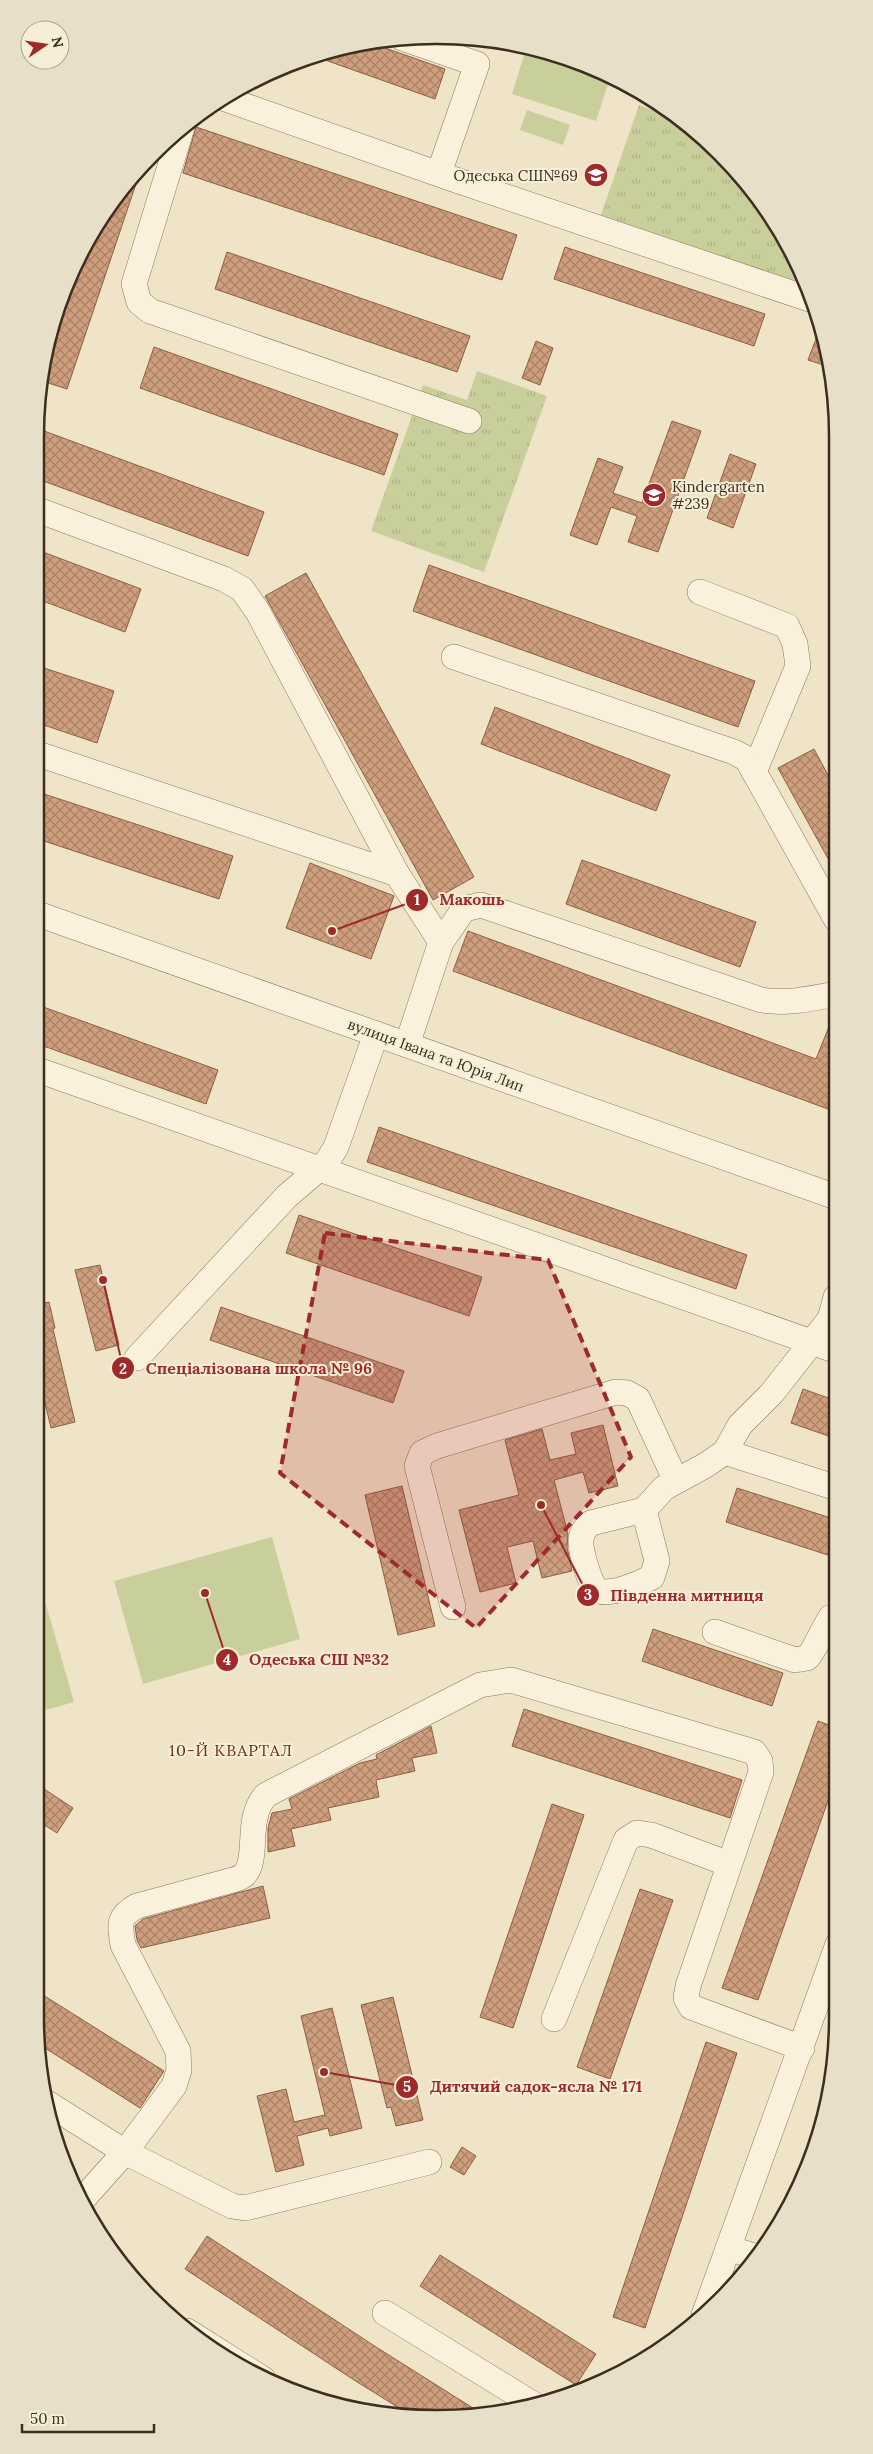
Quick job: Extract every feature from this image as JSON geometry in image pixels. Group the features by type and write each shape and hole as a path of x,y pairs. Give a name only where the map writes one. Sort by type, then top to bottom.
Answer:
{"street":[{"path":"421,45 478,64 439,173"},
{"path":"232,101 803,297"},
{"path":"178,141 134,284 140,302 150,311 469,421"},
{"path":"44,512 224,579 242,589 258,612 397,874 441,942"},
{"path":"700,592 787,626 795,644 798,666 754,772"},
{"path":"454,657 734,752 747,759 829,906"},
{"path":"44,756 397,874"},
{"path":"407,1045 441,942 464,909 481,905 761,1000 776,1002 796,1001 829,995"},
{"name":"вулиця Івана та Юрія Лип","path":"44,917 829,1195"},
{"path":"137,1358 287,1196 327,1162 336,1147 376,1034"},
{"path":"44,1072 829,1348"},
{"path":"644,1510 664,1488 706,1465 725,1452 740,1426 772,1393 829,1321"},
{"path":"453,1607 417,1466 422,1453 437,1446 616,1392 627,1393 638,1399 676,1482"},
{"path":"725,1452 829,1485"},
{"path":"715,1632 795,1660 807,1658 812,1654 822,1628 829,1619"},
{"path":"86,2195 125,2152 174,2086 179,2070 178,2051 123,1945 120,1926 125,1912 136,1906 229,1881 243,1875 249,1865 253,1820 258,1803 266,1795 480,1685 500,1680 511,1680 754,1752 760,1760 761,1772 688,1986 686,1998 691,2007 802,2048"},
{"path":"554,2018 626,1840 637,1833 651,1835 730,1864"},
{"path":"710,2299 829,1970"},
{"path":"54,2107 125,2152 232,2206 246,2208 429,2162"},
{"path":"728,2248 750,2255"},
{"path":"385,2313 526,2400"}],"highlighted area":[{"path":"325,1233 548,1260 631,1457 476,1628 280,1473"}],"green space":[{"path":"525,54 563,65 608,83 596,121 512,94"},
{"path":"639,105 657,112 676,125 732,178 748,197 777,240 804,300 597,226"},
{"path":"527,110 570,125 563,145 520,130"},
{"path":"477,371 547,396 484,572 371,531 423,385 467,400"},
{"path":"272,1537 300,1639 143,1684 114,1581"},
{"path":"44,1597 74,1702 44,1710"}],"building":[{"path":"383,47 445,69 435,99 325,60"},
{"path":"196,127 517,235 502,280 183,173"},
{"path":"136,184 67,389 47,383 57,335 65,310 84,263 96,240"},
{"path":"565,247 765,314 754,346 554,279"},
{"path":"227,252 470,336 457,372 215,289"},
{"path":"817,337 823,365 808,360"},
{"path":"536,341 553,348 540,385 522,378"},
{"path":"154,347 398,434 384,475 140,388"},
{"path":"672,421 701,431 658,552 628,542 637,516 611,507 597,545 570,535 598,458 623,467 613,493 642,503"},
{"path":"44,431 264,512 248,556 44,481"},
{"path":"730,454 756,464 733,528 707,518"},
{"path":"44,552 141,589 125,632 44,601"},
{"path":"429,565 755,681 738,727 413,611"},
{"path":"306,573 474,877 433,900 265,596"},
{"path":"44,668 114,691 97,743 44,725"},
{"path":"495,707 670,775 656,811 481,744"},
{"path":"814,749 829,777 829,860 778,768"},
{"path":"44,794 233,856 219,899 44,841"},
{"path":"582,860 756,922 740,967 566,904"},
{"path":"310,863 394,896 371,959 286,928"},
{"path":"468,931 816,1059 829,1026 829,1109 453,971"},
{"path":"44,1007 218,1070 206,1104 44,1046"},
{"path":"379,1127 747,1255 736,1289 367,1162"},
{"path":"299,1215 482,1277 469,1316 286,1253"},
{"path":"100,1265 119,1345 96,1351 75,1270"},
{"path":"49,1302 55,1328 53,1329 75,1422 51,1428 44,1399 44,1303"},
{"path":"221,1307 404,1371 393,1403 210,1340"},
{"path":"803,1389 829,1398 829,1436 791,1423"},
{"path":"603,1425 618,1486 589,1493 583,1472 554,1480 568,1534 567,1547 572,1571 542,1578 533,1541 507,1547 516,1583 480,1592 459,1510 519,1495 505,1440 542,1429 550,1460 576,1454 571,1433"},
{"path":"402,1486 435,1626 398,1635 365,1495"},
{"path":"737,1488 829,1517 829,1555 726,1522"},
{"path":"653,1629 783,1673 772,1706 642,1661"},
{"path":"524,1709 742,1780 730,1818 512,1746"},
{"path":"818,1721 829,1725 829,1798 758,2000 722,1988"},
{"path":"431,1726 437,1753 412,1758 415,1771 376,1780 379,1797 328,1808 331,1820 291,1829 295,1846 268,1852 268,1828 272,1813 292,1809 289,1799 360,1763 377,1759 376,1755"},
{"path":"44,1789 73,1808 57,1833 44,1825"},
{"path":"552,1804 584,1815 513,2028 480,2017"},
{"path":"263,1886 270,1918 141,1948 137,1940 135,1926 143,1919"},
{"path":"640,1889 673,1900 610,2079 577,2067"},
{"path":"44,1996 164,2071 140,2108 45,2048"},
{"path":"393,1997 423,2120 396,2126 391,2107 387,2108 361,2005"},
{"path":"332,2008 362,2128 330,2136 328,2128 297,2136 304,2165 276,2172 257,2096 286,2089 294,2122 325,2115 301,2016"},
{"path":"706,2042 737,2053 645,2328 613,2317"},
{"path":"462,2147 476,2156 464,2175 450,2167"},
{"path":"207,2236 473,2408 436,2410 399,2408 185,2269"},
{"path":"440,2255 596,2354 575,2384 420,2286"}],"place":[{"name":"Одеська СШ№69","path":"596,175"},
{"name":"Kindergarten #239","path":"654,495"},
{"name":"Макошь","path":"332,931"},
{"name":"Спеціалізована школа № 96","path":"103,1280"},
{"name":"Південна митниця","path":"541,1505"},
{"name":"Одеська СШ №32","path":"205,1593"},
{"name":"Дитячий садок-ясла № 171","path":"324,2072"}],"district":[{"name":"10-Й КВАРТАЛ","path":"231,1750"}]}
